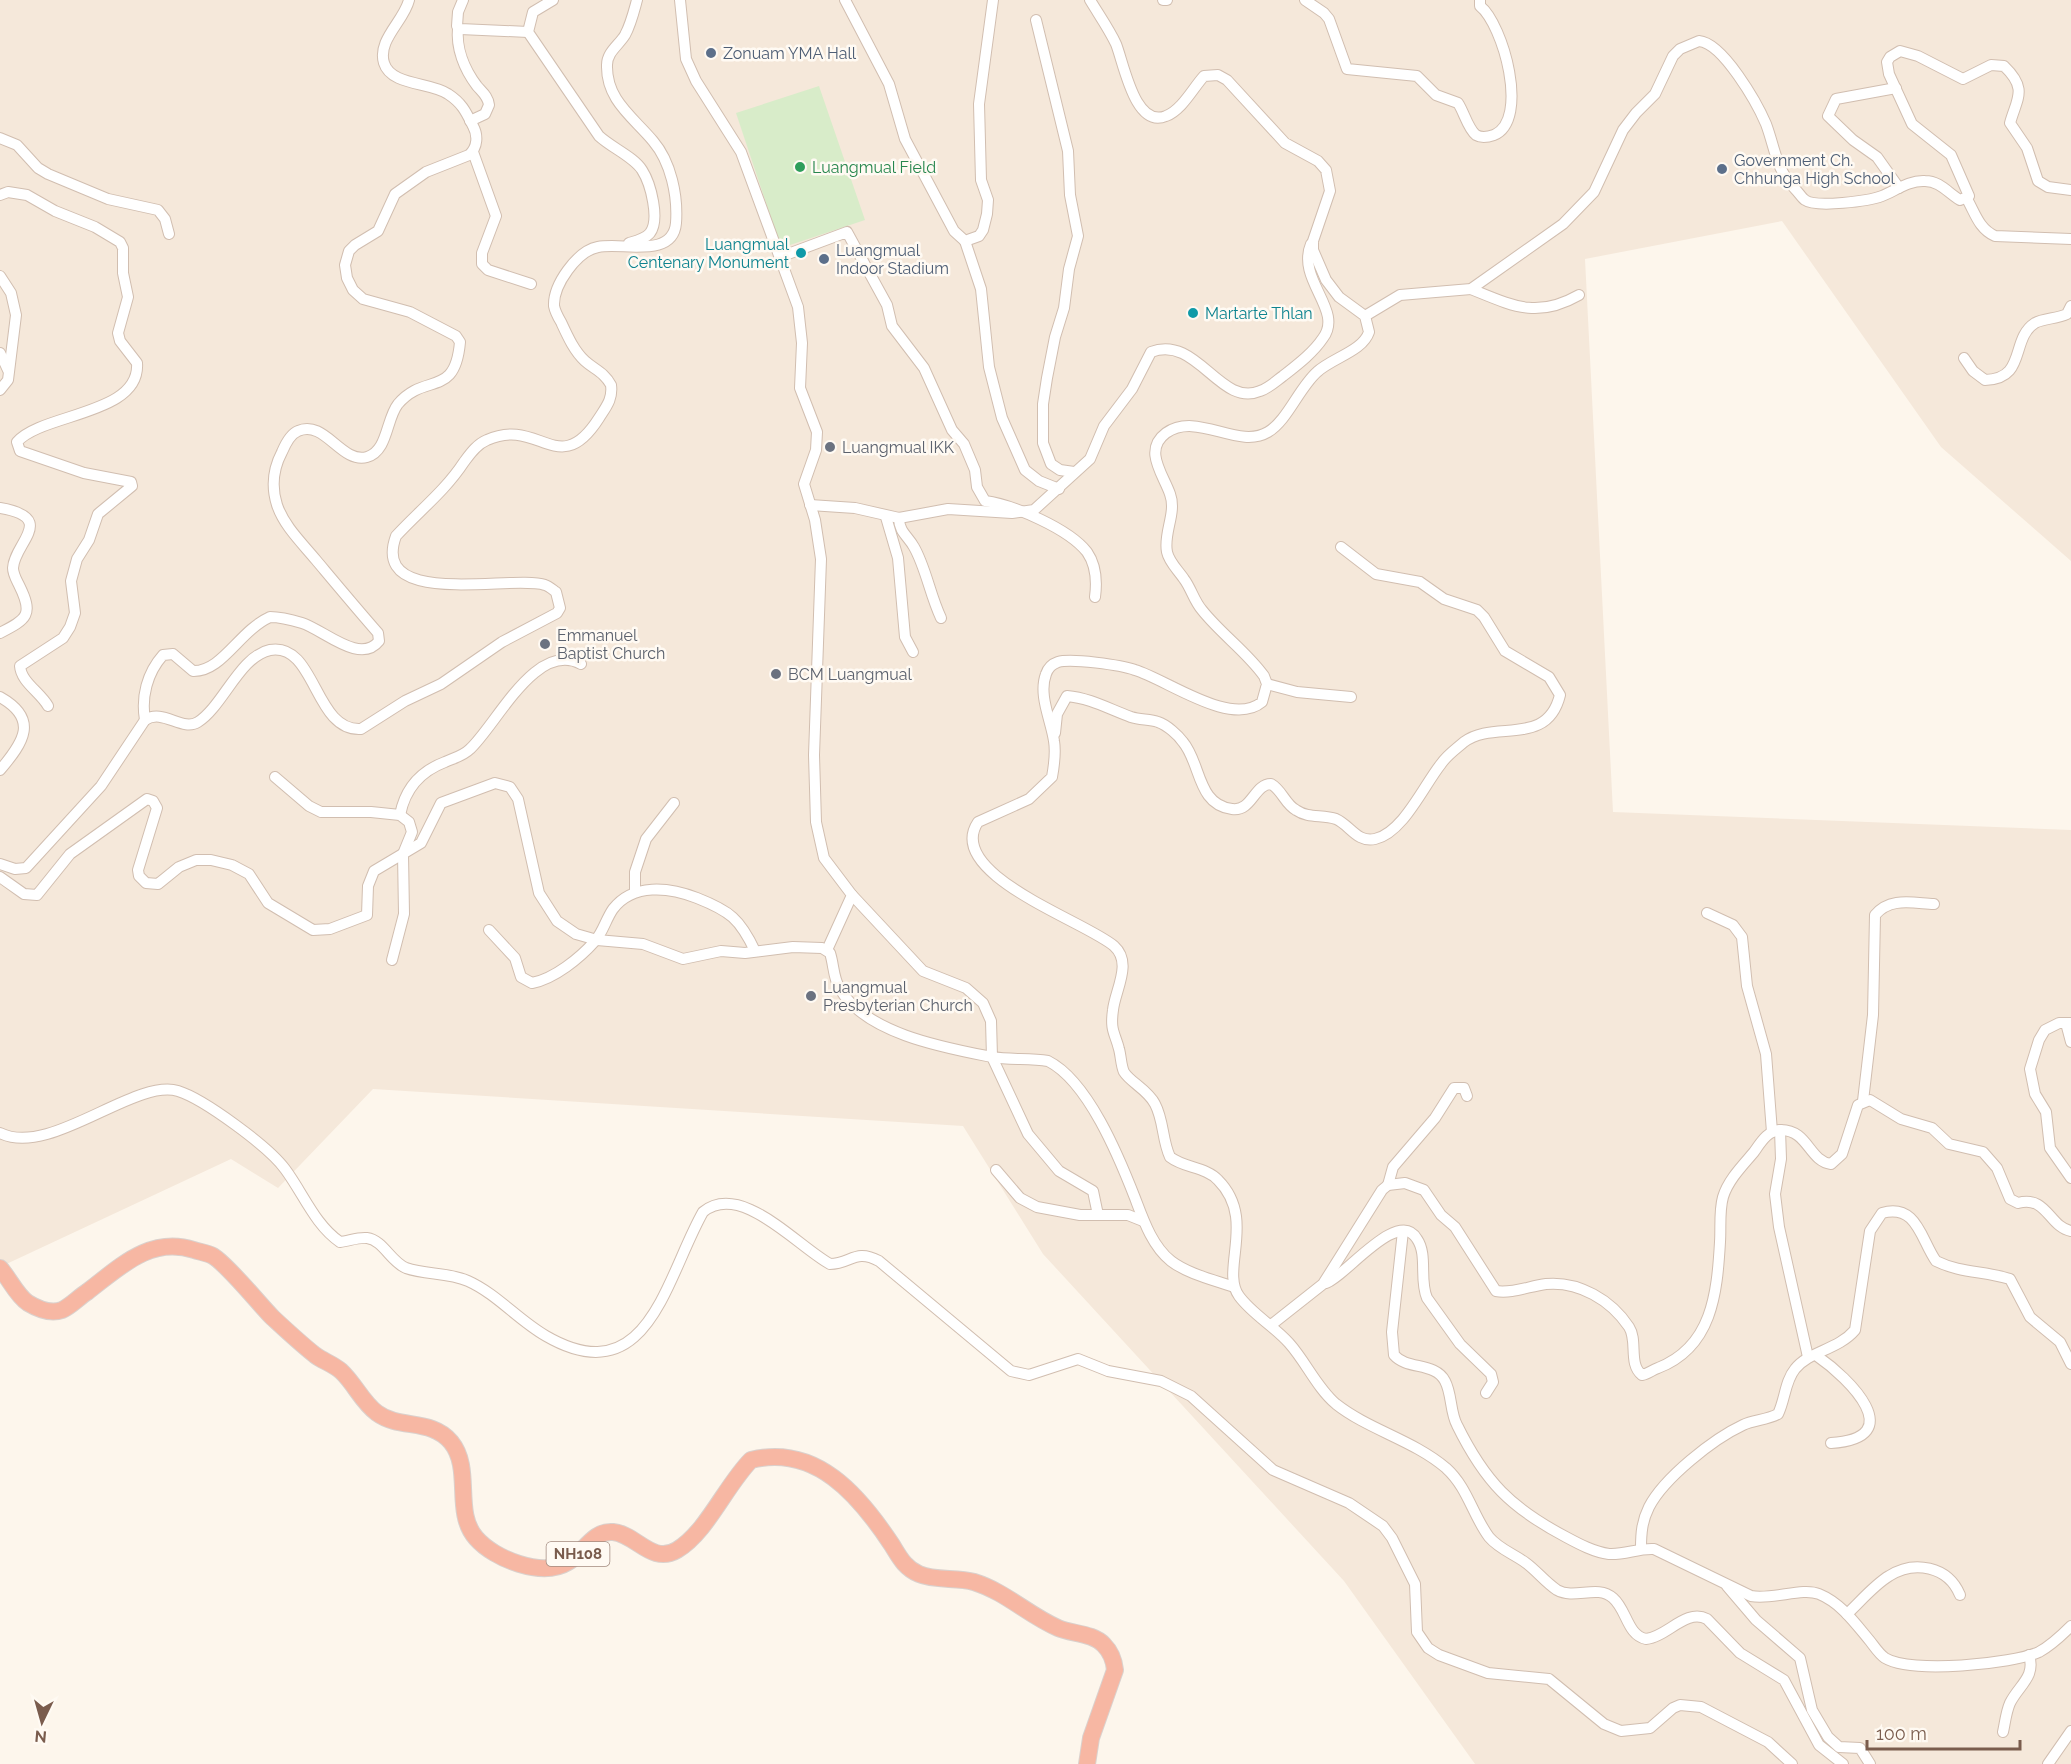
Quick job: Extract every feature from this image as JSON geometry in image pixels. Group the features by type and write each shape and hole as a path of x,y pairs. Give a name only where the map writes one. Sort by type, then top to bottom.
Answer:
{"highway":[{"name":"NH108","path":"0,1268 25,1302 51,1311 63,1310 113,1272 153,1248 177,1246 214,1256 275,1320 315,1354 340,1371 378,1414 390,1420 433,1428 444,1435 458,1455 466,1522 470,1532 488,1549 525,1565 556,1567 569,1562 593,1540 610,1531 619,1533 650,1551 662,1554 674,1552 685,1545 751,1460 784,1455 816,1466 835,1478 864,1507 901,1562 911,1570 922,1576 970,1581 986,1586 1011,1598 1057,1627 1104,1644 1114,1659 1115,1670 1091,1738 1087,1764"}],"street":[{"path":"409,0 406,9 388,36 383,58 385,66 404,79 446,93 467,111 476,131 473,152 496,216 482,254 482,264 488,270 531,284"},
{"path":"463,0 458,12 458,49 472,80 486,95 489,105 485,114 471,121"},
{"path":"553,0 533,12 528,32 599,136 613,149 628,156 643,171 653,211 653,227 644,238 623,245"},
{"path":"0,864 15,869 26,868 101,786 145,720 156,716 187,724 199,721 254,658 271,650 284,652 300,663 338,724 353,730 361,729 405,701 441,684 502,642 557,613 560,608 556,592 544,584 468,585 417,580 400,570 393,553 393,543 396,536 440,493 477,446 486,440 504,435 527,436 563,448 571,447 578,444 597,422 610,401 611,385 601,370 585,362 575,349 554,308 555,294 560,282 589,249 623,245 657,246 670,238 676,225 672,183 666,162 654,142 626,114 614,96 608,77 607,59 626,34 637,0"},
{"path":"680,0 686,59 696,81 741,152 798,307 802,342 800,388 817,432 816,450 804,484 815,520 821,559 814,722 817,828 824,858 852,895 923,971 966,987 983,1003 991,1021 992,1057 1028,1134 1059,1171 1093,1191 1098,1215"},
{"path":"845,0 889,84 905,139 954,231 965,241 981,289 989,367 1002,418 1025,470 1039,481 1059,489"},
{"path":"965,241 979,236 987,214 988,200 981,180 979,104 993,0"},
{"path":"810,505 855,508 886,517 899,518 948,509 1023,513 1043,504 1090,459 1104,426 1132,389 1151,352 1161,348 1185,352 1221,382 1248,393 1259,392 1273,384 1311,352 1324,337 1329,327 1326,309 1306,263 1330,191 1326,170 1318,161 1285,143 1227,80 1218,75 1204,76 1173,113 1163,118 1154,118 1145,113 1133,94 1114,40 1090,0"},
{"path":"1305,0 1329,19 1347,69 1417,76 1436,95 1458,103 1475,134 1482,137 1498,133 1504,128 1509,113 1510,75 1508,57 1489,13 1480,6 1480,0"},
{"path":"1036,20 1068,151 1070,195 1078,236 1047,378 1043,404 1043,443 1051,464 1060,470 1074,472"},
{"path":"458,28 528,32"},
{"path":"1471,289 1563,225 1585,204 1608,164 1628,121 1650,101 1673,56 1689,44 1707,42 1726,59 1761,115 1783,174 1805,200 1816,204 1880,197 1925,181 1939,184 1960,200 1967,199"},
{"path":"2071,190 2048,187 2038,181 2027,148 2010,123 2019,103 2019,93 2016,82 2004,66 1991,65 1963,79 1912,53 1900,51 1887,62 1889,74 1912,124 1947,151 1954,160 1969,190 1967,199 1986,232 2008,237 2071,239"},
{"path":"1896,88 1836,99 1828,116 1853,140 1877,157 1892,175 1899,189"},
{"path":"0,138 17,145 48,174 108,199 158,210 165,219 169,234"},
{"path":"145,720 143,710 147,683 163,655 173,654 193,671 210,669 241,636 270,617 304,623 354,648 365,650 375,647 380,641 378,633 281,516 273,488 275,470 284,448 293,434 299,430 313,430 355,458 366,457 374,453 381,445 394,410 400,402 454,372 460,342 456,336 410,312 363,299 353,290 346,278 345,265 349,251 378,231 395,194 426,172 473,152"},
{"path":"0,195 8,192 27,195 55,211 95,227 120,242 123,248 123,273 128,297 118,333 120,341 137,363 134,382 125,392 91,411 34,431 17,442 20,451 84,473 130,482 132,486 98,514 89,540 77,559 71,581 75,613 70,627 63,638 20,666 27,682 41,694 48,706"},
{"path":"780,257 847,232 887,305 891,326 924,368 952,430 964,444 985,501 1011,506 1059,531 1087,552 1094,568 1095,597"},
{"path":"1054,742 1044,681 1052,665 1059,661 1134,669 1189,696 1238,710 1248,710 1262,702 1267,684 1258,667 1200,608 1185,580 1170,560 1167,542 1171,518 1171,496 1154,459 1155,450 1166,433 1184,426 1254,436 1270,431 1312,376 1336,357 1362,345 1369,332 1365,316 1339,297 1326,280 1316,260 1313,241"},
{"path":"0,276 11,293 16,315 8,380 0,390"},
{"path":"1365,316 1400,295 1471,289 1532,309 1561,306 1579,295"},
{"path":"1964,358 1973,371 1985,380 2001,377 2012,368 2028,330 2036,323 2067,314 2071,306"},
{"path":"0,353 9,370"},
{"path":"0,508 14,510 23,516 29,523 30,532 13,564 13,572 28,608 27,616 20,623 0,633"},
{"path":"886,517 898,558 905,637 913,652"},
{"path":"899,518 901,530 914,547 931,597 941,618"},
{"path":"1234,1287 1239,1231 1224,1187 1213,1175 1177,1162 1170,1157 1154,1102 1124,1072 1119,1046 1112,1030 1113,1011 1123,968 1118,950 1103,939 1032,902 1015,890 981,858 973,846 972,837 978,822 1029,800 1052,777 1057,714 1066,696 1083,697 1134,718 1158,722 1172,730 1184,742 1205,792 1222,806 1233,810 1245,806 1263,786 1271,784 1295,810 1308,816 1333,818 1357,835 1368,839 1382,837 1401,821 1442,762 1468,739 1479,735 1525,730 1536,726 1552,711 1560,695 1557,687 1534,666 1504,651 1485,616 1477,610 1450,602 1420,582 1376,574 1341,546"},
{"path":"400,815 403,802 414,783 428,770 469,750 530,675 547,663 571,659 581,664"},
{"path":"1267,684 1297,692 1351,697"},
{"path":"0,697 19,710 25,726 14,754 0,770"},
{"path":"275,777 309,806 321,812 400,815 409,822 412,832 403,854 404,914 392,960"},
{"path":"0,877 24,894 36,895 47,884 62,860 147,799 153,801 157,808 138,870 139,876 146,883 158,884 179,867 196,860 232,865 249,874 268,903 304,927 321,931 367,915 369,878 381,865 403,854 425,838 441,803 484,785 502,783 510,787 518,799 543,903 567,928 597,940 643,944 683,959 721,951 755,951 793,947 827,950"},
{"path":"635,891 635,872 646,839 674,803"},
{"path":"489,930 515,958 521,977 532,983 545,981 597,940 613,909 635,891 669,891 712,904 737,918 755,951"},
{"path":"852,895 827,950 841,992 868,1016 905,1037 992,1057 1048,1061 1065,1074 1102,1124 1143,1221 1157,1244 1173,1263 1234,1287 1246,1304 1288,1342 1336,1404 1415,1447 1455,1477 1467,1492 1485,1530 1499,1546 1524,1561 1558,1590 1571,1594 1598,1592 1612,1597 1632,1629 1642,1638 1652,1639 1691,1617 1707,1619 1740,1653 1784,1680 1815,1738 1831,1756 1843,1764"},
{"path":"1863,1101 1873,1016 1875,915 1882,906 1894,902 1934,904"},
{"path":"1707,914 1733,925 1742,937 1747,986 1766,1054 1781,1159 1775,1194 1779,1227 1813,1356 1857,1393 1870,1414 1869,1428 1862,1437 1854,1441 1831,1443"},
{"path":"2071,1042 2069,1023 2050,1025 2039,1040 2030,1070 2035,1094 2046,1112 2050,1148 2071,1178"},
{"path":"1323,1284 1373,1202 1388,1185 1393,1167 1435,1118 1454,1088 1464,1088 1467,1096"},
{"path":"0,1133 20,1138 36,1137 91,1118 152,1092 178,1090 206,1106 264,1148 284,1167 325,1230 340,1242 368,1238 377,1242 404,1267 466,1280 544,1334 576,1350 589,1353 610,1350 636,1337 668,1288 703,1212 712,1204 722,1202 753,1211 830,1264 838,1264 855,1255 879,1261 1011,1371 1029,1375 1078,1359 1108,1371 1161,1381 1191,1396 1273,1470 1349,1503 1383,1526 1392,1538 1415,1584 1417,1632 1428,1648 1439,1654 1488,1674 1549,1679 1604,1724 1621,1731 1650,1728 1673,1708 1680,1705 1701,1707 1729,1724 1768,1742 1792,1764"},
{"path":"1776,1131 1798,1134 1820,1160 1831,1164 1842,1154 1858,1105 1863,1101 1876,1102 1901,1119 1932,1128 1949,1144 1983,1152 1997,1168 2010,1199 2018,1203 2026,1200 2048,1211 2062,1228 2071,1231"},
{"path":"1388,1185 1412,1184 1424,1191 1441,1215 1455,1227 1496,1291 1557,1285 1580,1289 1608,1302 1630,1329 1635,1344 1636,1368 1644,1375 1673,1363 1690,1350 1702,1333 1708,1320 1718,1266 1721,1206 1724,1194 1730,1182 1776,1131"},
{"path":"996,1170 1020,1198 1037,1207 1056,1212 1128,1215 1143,1221"},
{"path":"1641,1548 1644,1520 1657,1495 1712,1444 1741,1426 1778,1414 1791,1376 1813,1356 1848,1338 1855,1330 1870,1231 1878,1217 1888,1212 1913,1218 1936,1261 1967,1272 1988,1273 2010,1279 2030,1317 2060,1342 2071,1364"},
{"path":"1271,1325 1323,1284 1332,1281 1380,1240 1392,1233 1403,1231 1414,1235 1420,1244 1424,1289 1429,1302 1460,1344 1493,1379 1486,1393"},
{"path":"1403,1231 1392,1332 1394,1355 1404,1363 1433,1370 1446,1381 1456,1424 1506,1499 1544,1526 1590,1549 1619,1554 1641,1548 1669,1554 1751,1596 1764,1598 1809,1592 1819,1594 1847,1614 1882,1656 1908,1665 1933,1667 2029,1655 2045,1648 2071,1626"},
{"path":"1847,1614 1887,1577 1917,1567 1932,1569 1948,1577 1960,1595"},
{"path":"1723,1581 1751,1616 1800,1658 1812,1710 1828,1737 1839,1747 1860,1748 1870,1764"},
{"path":"2003,1732 2011,1703 2030,1676 2032,1666 2029,1655"},
{"path":"2048,1764 2071,1731"}],"shaded area":[{"path":"0,0 2071,0 2071,561 1941,447 1782,221 1585,259 1613,812 2071,830 2071,1764 1475,1764 1344,1581 1043,1254 963,1126 373,1089 278,1188 231,1159 0,1267"}],"green space":[{"name":"Luangmual Field","path":"819,86 865,220 781,248 736,113"}],"place":[{"name":"Zonuam YMA Hall","path":"711,53"},
{"name":"Luangmual Field","path":"800,167"},
{"name":"Government Ch. Chhunga High School","path":"1722,169"},
{"name":"Luangmual Centenary Monument","path":"801,253"},
{"name":"Luangmual Indoor Stadium","path":"824,259"},
{"name":"Martarte Thlan","path":"1193,313"},
{"name":"Luangmual IKK","path":"830,447"},
{"name":"Emmanuel Baptist Church","path":"545,644"},
{"name":"BCM Luangmual","path":"776,674"},
{"name":"Luangmual Presbyterian Church","path":"811,996"}]}
